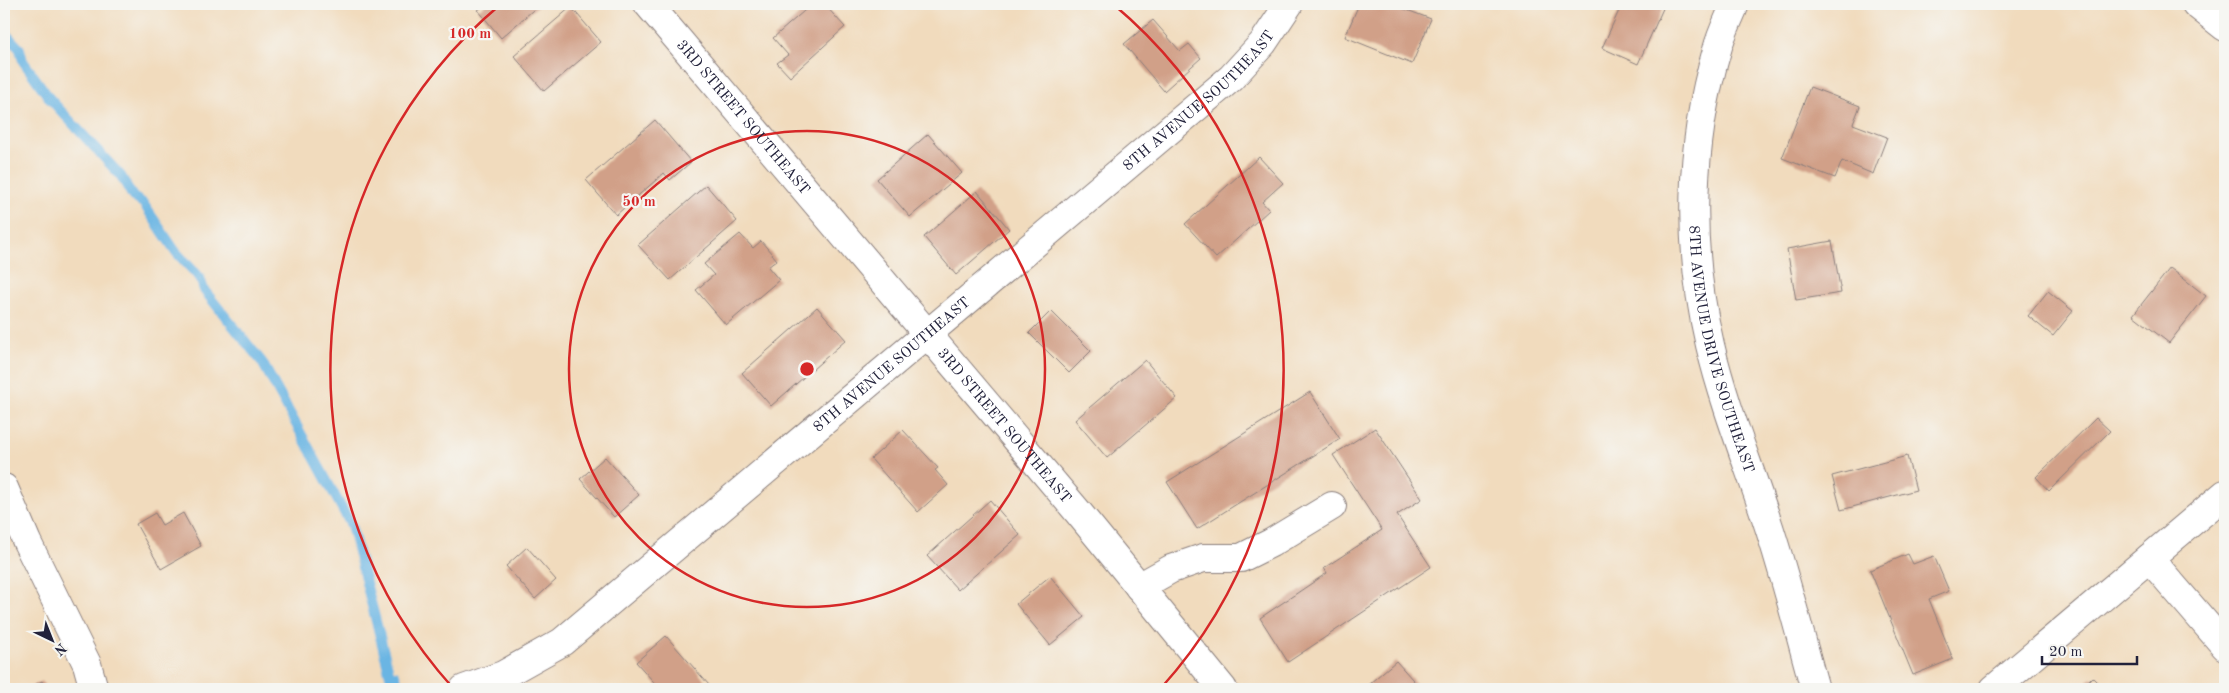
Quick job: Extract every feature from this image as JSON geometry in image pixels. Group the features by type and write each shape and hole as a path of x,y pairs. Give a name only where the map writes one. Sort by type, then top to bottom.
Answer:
{"street":[{"name":"3RD STREET SOUTHEAST","path":"648,4 1078,512 1224,689"},
{"name":"8TH AVENUE SOUTHEAST","path":"464,689 509,682 562,642 1231,78 1263,43 1289,4"},
{"name":"8TH AVENUE DRIVE SOUTHEAST","path":"1735,4 1717,48 1700,124 1694,201 1699,284 1710,345 1721,385 1767,521 1815,689"},
{"path":"2196,4 2225,27"},
{"path":"4,488 27,542 87,664 94,689"},
{"path":"1994,689 2225,494"},
{"path":"1139,587 1171,569 1203,558 1241,558 1271,543 1332,506"},
{"path":"2149,558 2225,646"}],"building":[{"path":"486,4 540,4 501,38 478,10"},
{"path":"812,4 824,4 845,27 790,77 777,63 788,55 773,38"},
{"path":"1359,4 1391,4 1431,19 1412,64 1345,37"},
{"path":"1622,4 1665,4 1638,64 1602,48"},
{"path":"571,7 601,42 544,91 514,56"},
{"path":"1153,20 1180,51 1189,44 1201,58 1164,91 1124,44"},
{"path":"1810,87 1860,106 1853,124 1887,137 1873,174 1842,161 1835,178 1782,158"},
{"path":"655,120 691,162 670,180 664,173 616,215 586,180"},
{"path":"928,134 962,173 910,217 877,179"},
{"path":"1259,157 1283,183 1262,202 1269,210 1216,258 1185,224"},
{"path":"706,185 737,221 670,280 638,245"},
{"path":"977,191 1009,229 956,275 924,237"},
{"path":"740,234 753,248 761,241 777,260 768,267 779,280 726,325 696,290 714,275 704,264"},
{"path":"1832,241 1841,293 1796,300 1787,249"},
{"path":"2170,268 2206,296 2169,343 2133,315"},
{"path":"2048,291 2073,311 2053,336 2028,316"},
{"path":"817,307 846,340 771,406 742,373"},
{"path":"1051,311 1091,351 1069,373 1029,333"},
{"path":"1145,360 1177,398 1107,458 1075,420"},
{"path":"1310,392 1340,439 1197,529 1167,482"},
{"path":"2096,418 2110,431 2049,491 2036,477"},
{"path":"1375,428 1422,499 1397,515 1431,567 1288,662 1260,618 1327,573 1324,568 1382,530 1333,455"},
{"path":"903,430 938,468 935,470 948,485 918,512 871,459"},
{"path":"1907,456 1916,490 1841,510 1832,476"},
{"path":"605,457 639,495 614,517 580,479"},
{"path":"990,500 1020,535 958,590 927,556"},
{"path":"155,513 162,525 183,513 201,546 161,569 136,524"},
{"path":"527,547 556,580 535,599 506,566"},
{"path":"1908,554 1913,564 1934,556 1949,591 1929,599 1953,659 1913,675 1870,570"},
{"path":"1050,576 1084,617 1050,645 1016,604"},
{"path":"666,636 709,685 704,689 660,689 636,662"},
{"path":"1396,661 1421,689 1363,689"},
{"path":"2092,677 2104,689 2080,689"},
{"path":"42,681 46,689 27,689"}],"waterway":[{"path":"4,32 20,49 23,61 50,99 121,176 133,197 143,203 176,252 200,278 204,290 262,362 351,525 391,679 395,675 400,689"}]}
